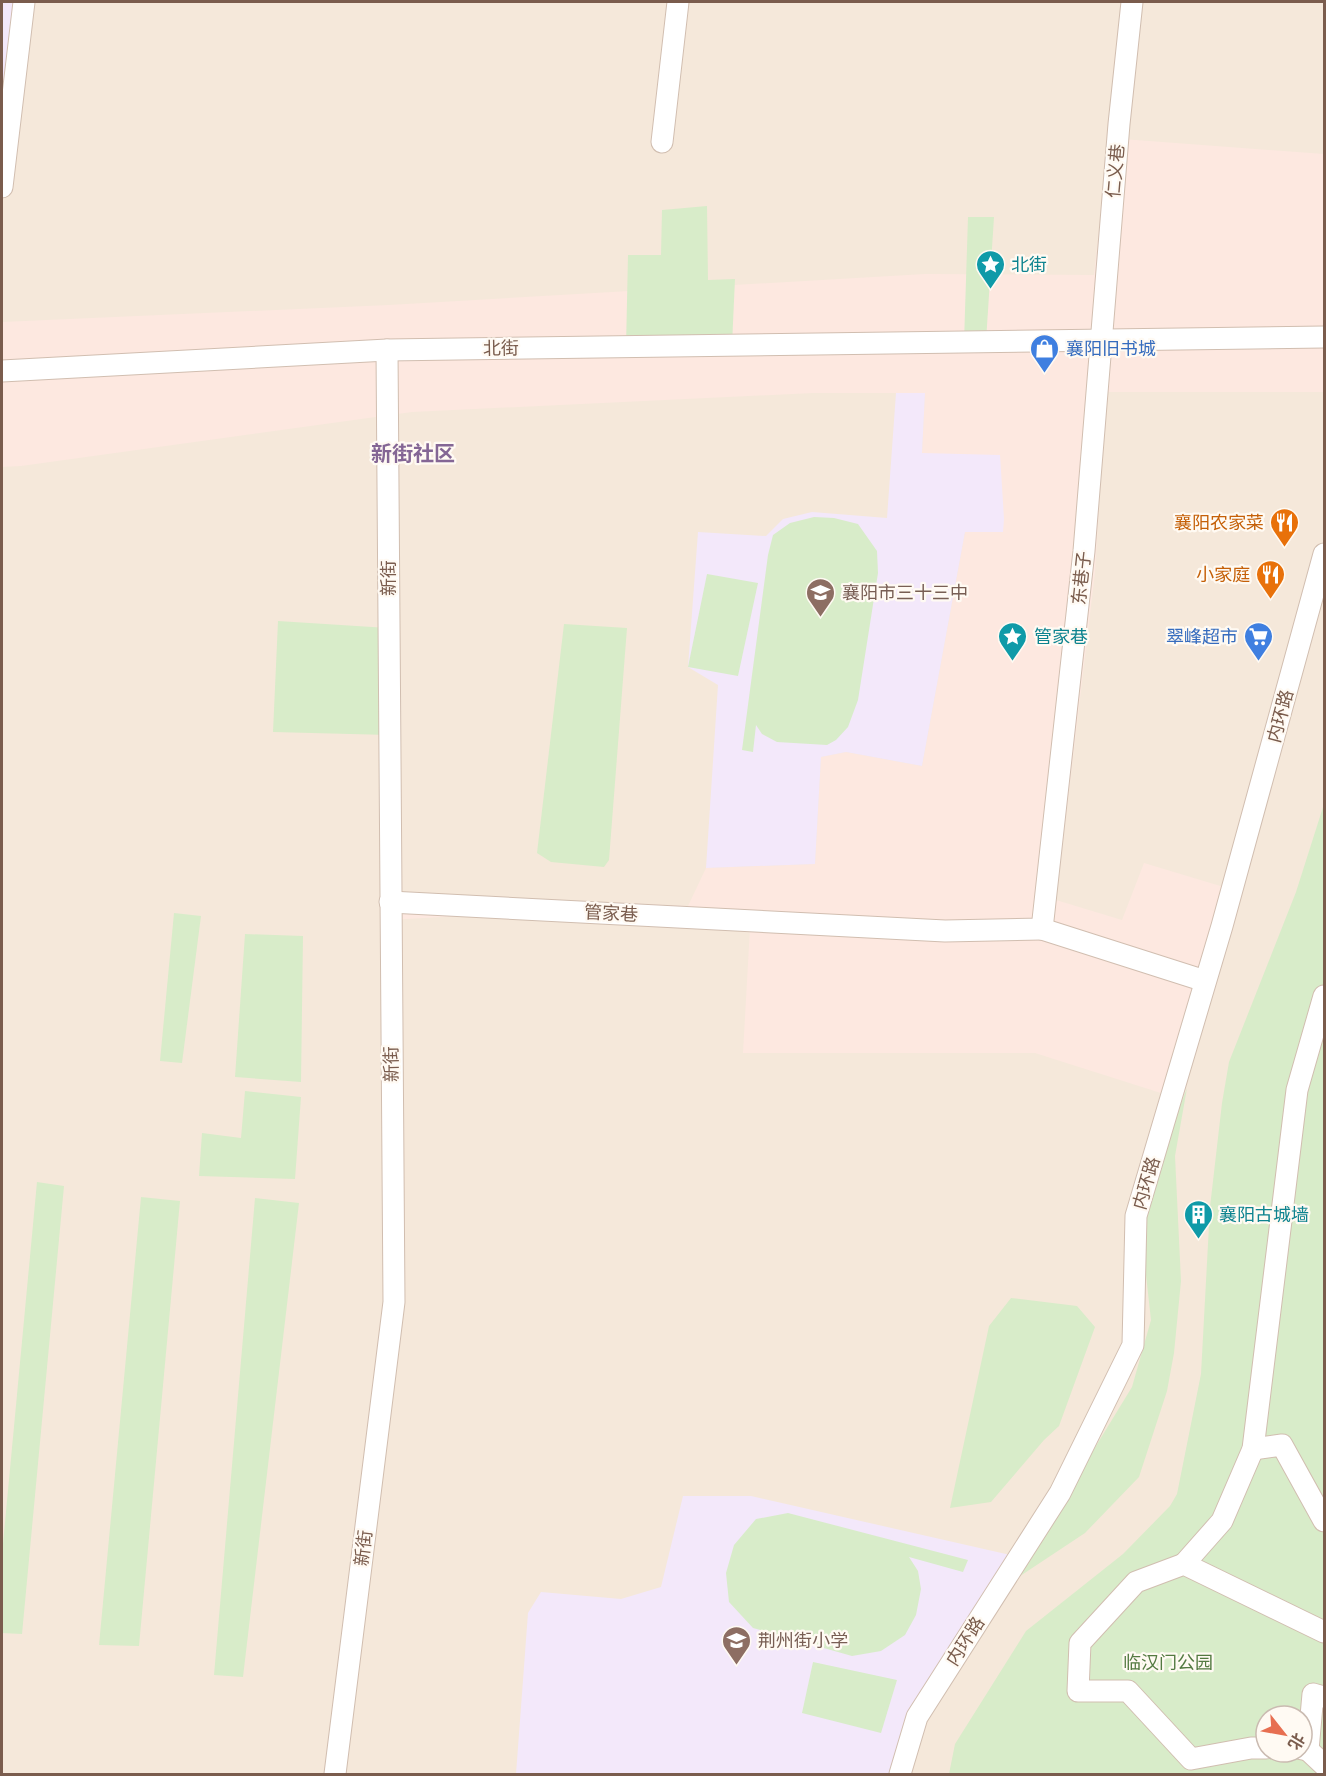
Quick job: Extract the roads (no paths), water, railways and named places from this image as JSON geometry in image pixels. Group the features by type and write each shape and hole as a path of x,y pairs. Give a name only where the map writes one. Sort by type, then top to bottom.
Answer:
{"street":[{"path":"2,187 24,2"},
{"path":"662,142 678,2"},
{"name":"仁义巷","path":"1101,340 1132,2"},
{"name":"北街","path":"2,371 387,350 1324,338"},
{"name":"东巷子","path":"1042,929 1084,551 1101,340"},
{"name":"新街","path":"335,1774 394,1302 387,350"},
{"name":"内环路","path":"900,1774 917,1717 1060,1493 1133,1345 1136,1216 1205,981 1324,554"},
{"name":"管家巷","path":"390,902 945,931 1042,929 1205,981"},
{"path":"1254,1748 1191,1759 1128,1691 1078,1691 1080,1643 1136,1582 1184,1564 1222,1521 1253,1449 1297,1090 1324,996"},
{"path":"1253,1449 1282,1445 1324,1521"},
{"path":"1184,1564 1324,1632"},
{"path":"1312,1704 1313,1694 1324,1697"}],"place":[{"name":"北街","path":"990,290"},
{"name":"襄阳旧书城","path":"1045,374"},
{"name":"襄阳农家菜","path":"1285,548"},
{"name":"小家庭","path":"1271,600"},
{"name":"襄阳市三十三中","path":"821,618"},
{"name":"管家巷","path":"1013,662"},
{"name":"翠峰超市","path":"1259,662"},
{"name":"襄阳古城墙","path":"1198,1240"},
{"name":"荆州街小学","path":"737,1666"}],"district":[{"name":"新街社区","path":"413,453"}],"park label":[{"name":"临汉门公园","path":"1168,1662"}]}
